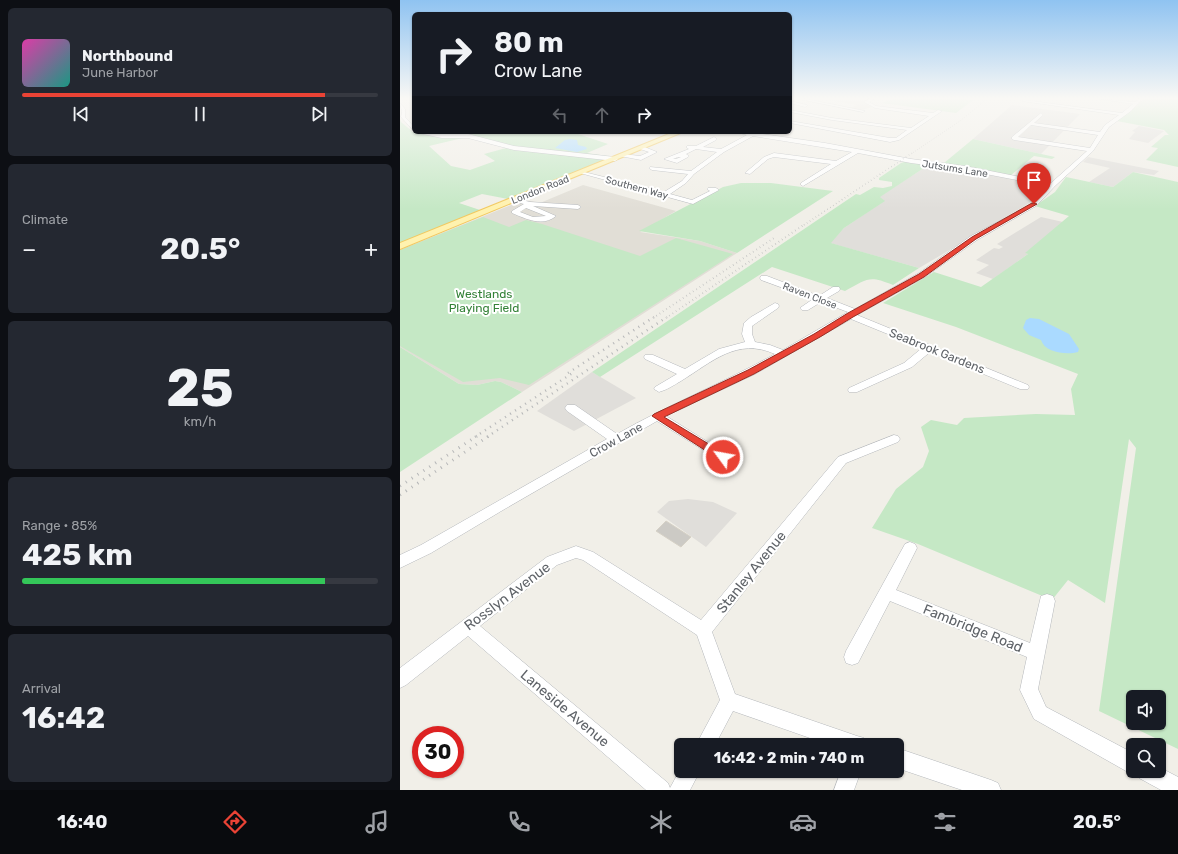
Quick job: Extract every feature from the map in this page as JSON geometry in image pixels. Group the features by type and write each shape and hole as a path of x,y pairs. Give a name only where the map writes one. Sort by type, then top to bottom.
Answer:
{"main road":[{"name":"London Road","path":"400,246 671,136"}],"street":[{"path":"441,136 468,136 514,148 615,159"},
{"path":"664,194 684,182 692,173 722,151 749,136"},
{"name":"Jutsums Lane","path":"764,136 825,145 910,161 965,168 1052,185"},
{"path":"864,136 890,140 897,139 901,136"},
{"path":"1017,136 1014,138 1091,150"},
{"name":"Crow Lane","path":"400,562 426,549 498,506 657,416 751,372 922,275 974,238 1034,205 1051,188 1052,185 1091,150 1100,136"},
{"path":"681,155 714,139"},
{"path":"825,145 832,141"},
{"path":"1025,146 1030,141"},
{"path":"682,146 722,151"},
{"path":"623,156 636,158 654,152 642,148"},
{"path":"803,184 835,163 857,151"},
{"path":"748,173 766,158 780,156 835,163"},
{"path":"652,168 692,173"},
{"name":"Southern Way","path":"582,172 693,202 716,190 710,189"},
{"path":"514,200 526,205 578,207"},
{"name":"Raven Close","path":"764,278 820,299 853,314"},
{"path":"805,308 836,289"},
{"path":"751,345 747,334 747,325 775,306"},
{"name":"Seabrook Gardens","path":"853,314 929,348 1024,387"},
{"path":"659,390 723,351 759,344 783,354"},
{"path":"853,390 908,365 929,348"},
{"path":"649,357 686,374"},
{"path":"571,408 616,440"},
{"path":"657,416 723,457"},
{"name":"Stanley Avenue","path":"703,630 842,460 894,439"},
{"path":"852,657 910,548"},
{"name":"Rosslyn Avenue","path":"400,679 552,561 576,552 588,556 703,630"},
{"name":"Fambridge Road","path":"887,593 1036,653 1029,690 1040,713 1126,760"},
{"path":"1036,653 1047,601"},
{"name":"Laneside Avenue","path":"468,626 661,790"},
{"path":"703,630 729,701 709,738"},
{"path":"729,701 837,738"},
{"path":"904,760 991,790"},
{"path":"679,790 686,778"},
{"path":"844,790 848,778"},
{"path":"1159,778 1176,787 1175,790"}],"shaded area":[{"path":"977,136 1059,136 1041,154 973,139"},
{"path":"1132,136 1158,136 1148,143 1129,139"},
{"path":"1088,157 1159,171 1154,175 1133,172 1113,187 1089,182 1110,168 1083,162"},
{"path":"930,164 965,169 1046,185 1049,187 1028,204 919,268 830,243 844,228 884,201 879,197"},
{"name":"Westlands Playing Field","path":"583,185 676,211 640,232 700,241 737,253 522,392 501,382 495,381 477,385 459,384 400,347 400,250 521,201 524,200 540,203"},
{"path":"1041,217 1063,222 1026,253 1028,254 993,279 976,273 989,265 976,260 994,248 999,249 1003,247 997,244"},
{"path":"592,372 636,398 574,431 537,411"},
{"path":"688,499 713,502 737,513 706,547 657,512 669,501"}],"green space":[{"path":"400,136 584,136 608,144 587,153 614,157 508,199 482,194 459,203 480,210 400,243","holes":["471,136 510,147 484,154 495,161 470,170 451,166 429,146"]},
{"path":"1164,136 1178,136 1178,167 1146,160 1158,148 1151,147"},
{"path":"973,139 1055,157 1052,159 1034,156 1010,176 944,163"},
{"path":"907,161 930,164 880,197 885,201 844,228 831,243 919,268 893,285 873,279 864,281 845,291 772,267 600,377 592,372 856,194 860,195 874,187 883,188 892,186 892,182 879,180 879,178 901,163"},
{"path":"1133,172 1178,182 1178,749 1166,743 1166,738 1155,738 1138,730 1166,730 1166,690 1126,690 1126,724 1099,711 1136,448 1129,439 1105,603 1068,580 1052,600 918,544 872,528 896,489 923,467 929,451 921,427 931,420 957,425 964,418 1036,414 1075,415 1071,389 1078,374 956,327 883,303 934,272 981,287 1028,254 1025,253 1069,216 1035,206 1055,192 1066,177 1113,187"},
{"path":"741,183 771,183 833,191 737,253 700,241 639,231 723,187"},
{"name":"Westlands Playing Field","path":"483,217 509,227 526,220 640,256 676,238 733,254 529,385 500,378 463,382 400,346 400,250"},
{"path":"400,347 459,384 477,385 495,381 501,382 522,392 400,472"}],"water":[{"path":"565,140 577,140 578,145 586,147 587,149 577,152 555,148"},
{"path":"1030,318 1039,319 1069,334 1079,349 1078,352 1063,353 1047,348 1041,340 1029,335 1023,328 1026,320"}],"building":[{"path":"666,521 691,537 681,547 656,531"}],"railway":[{"path":"911,154 938,136"},
{"path":"804,225 912,153"},
{"path":"666,318 805,224"},
{"path":"653,318 774,238"},
{"path":"568,373 654,317"},
{"path":"487,437 667,317"},
{"path":"475,437 574,372"},
{"path":"400,486 477,436"},
{"path":"400,495 489,436"}],"route":[{"path":"723,457 657,416 751,372 817,335 922,275 955,250 1034,204"}]}
